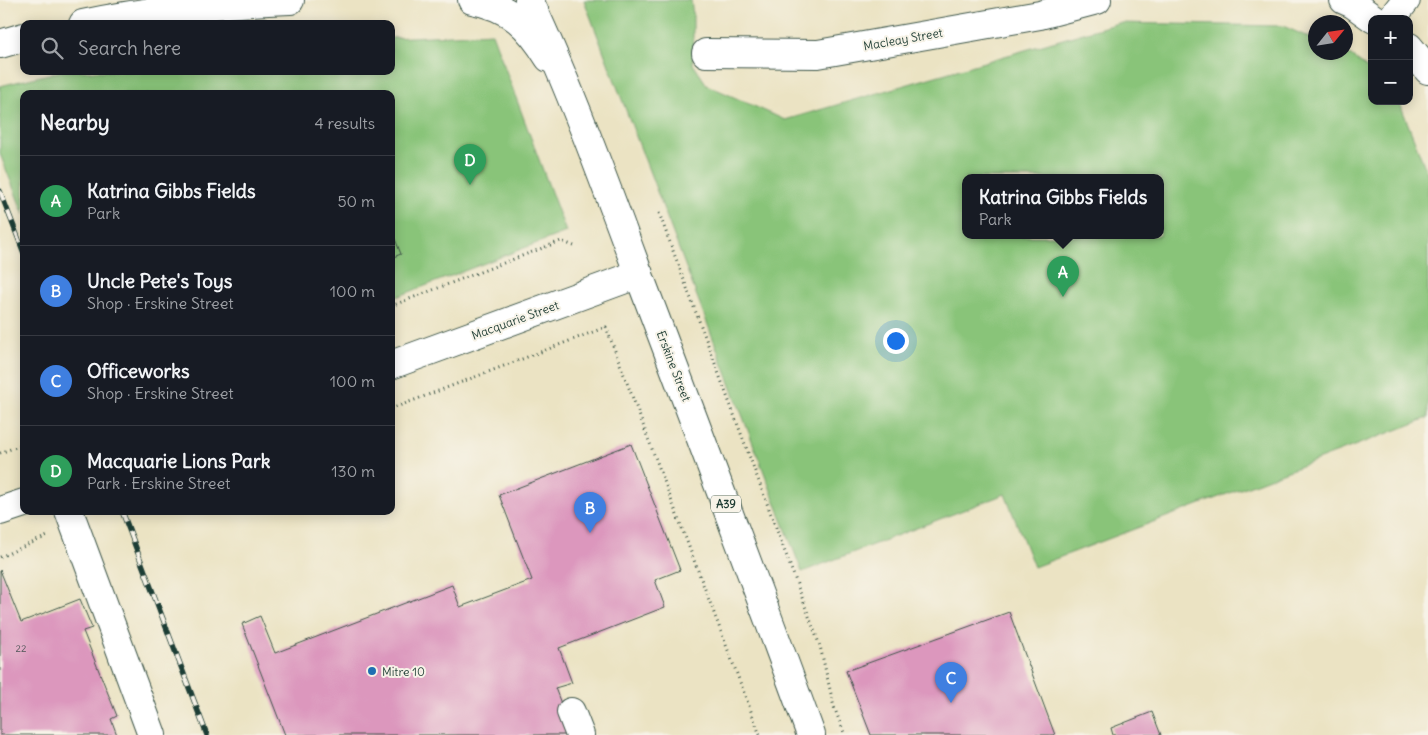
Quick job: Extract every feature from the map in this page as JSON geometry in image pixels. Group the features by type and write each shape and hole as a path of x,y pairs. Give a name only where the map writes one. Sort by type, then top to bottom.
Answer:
{"main road":[{"path":"104,20 152,11 290,0"},
{"path":"472,0 501,8 520,20 535,37 567,84"},
{"name":"Erskine Street","path":"529,0 567,84 811,735"},
{"name":"Macleay Street","path":"706,53 818,54 1040,15 1097,0"},
{"path":"1344,0 1368,15"},
{"path":"1394,15 1406,0"},
{"path":"0,44 20,38"},
{"path":"1413,52 1428,70"},
{"name":"Macquarie Street","path":"395,364 639,274"},
{"path":"0,511 20,504"},
{"path":"70,515 152,735"}],"path":[{"path":"659,213 817,637 834,707 845,735"},
{"path":"395,304 561,241 574,246"},
{"path":"395,407 606,327 760,735"},
{"path":"0,453 20,446"}],"green space":[{"path":"584,0 691,0 693,15 693,64 707,85 785,120 1118,23 1283,26 1308,37 1308,60 1353,60 1353,58 1368,69 1368,105 1401,105 1428,175 1428,418 1034,567 1005,494 802,572"},
{"path":"492,33 566,232 395,297 395,90 20,90 20,205 0,154 0,86 45,75 395,75 395,38"}],"building":[{"path":"395,239 401,254 395,256"},
{"path":"631,444 680,570 655,580 665,607 559,648 572,683 555,688 573,735 285,735 242,624 260,616 275,653 452,585 460,607 532,580 499,495"},
{"path":"0,570 21,622 80,599 92,628 83,631 117,716 111,719 117,735 0,735"},
{"path":"1009,612 1055,735 871,735 846,671"},
{"path":"1152,712 1161,735 1113,735 1111,728"}],"railway":[{"path":"0,191 20,243"},
{"path":"124,515 207,735"}],"place":[{"name":"Macquarie Lions Park","path":"470,185"},
{"name":"Katrina Gibbs Fields","path":"1063,297"},
{"name":"Uncle Pete's Toys","path":"590,533"},
{"name":"Mitre 10","path":"372,671"},
{"name":"Officeworks","path":"951,703"}]}
